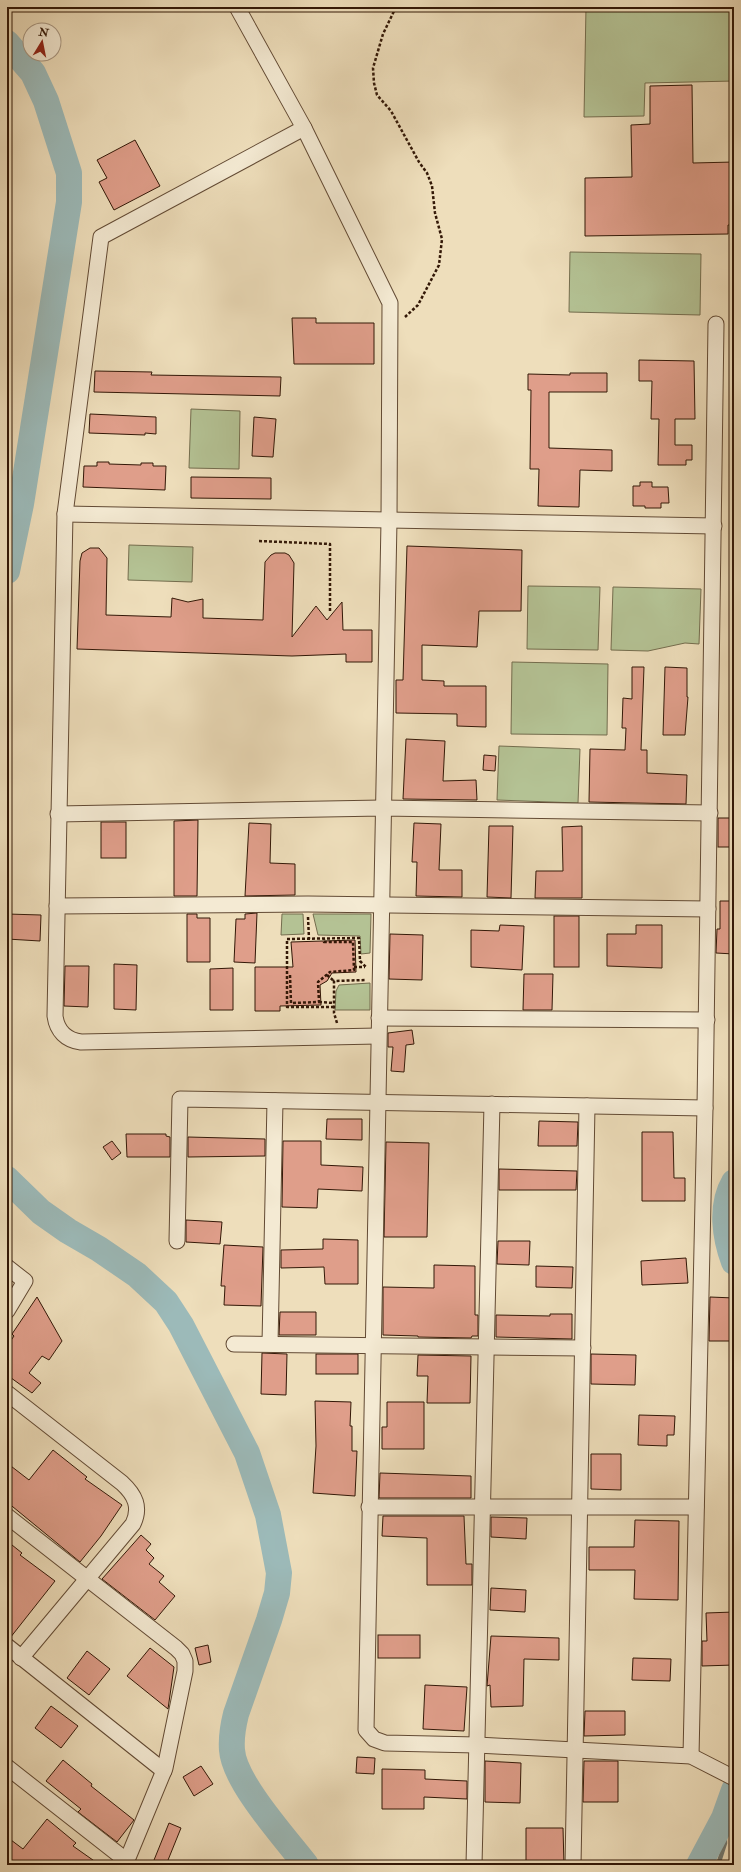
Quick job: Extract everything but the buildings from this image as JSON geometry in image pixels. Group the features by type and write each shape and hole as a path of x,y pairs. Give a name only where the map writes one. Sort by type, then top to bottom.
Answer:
{"street":[{"path":"237,7 304,128 390,303 389,521 382,808 366,1730 374,1739 385,1744 477,1745 691,1756 734,1778"},
{"path":"304,128 101,237 65,514 54,1016 59,1030 65,1036 72,1041 81,1042 378,1036"},
{"path":"691,1756 707,1020 716,324"},
{"path":"65,514 714,526"},
{"path":"58,814 382,808 710,813"},
{"path":"57,906 308,904 708,909"},
{"path":"379,1018 707,1020"},
{"path":"177,1241 180,1099 705,1108"},
{"path":"270,1344 274,1100"},
{"path":"474,1865 492,1104"},
{"path":"573,1865 587,1106"},
{"path":"7,1267 25,1281 7,1311"},
{"path":"234,1344 583,1348"},
{"path":"7,1393 122,1483 132,1492 136,1501 137,1510 133,1524 21,1658"},
{"path":"369,1507 696,1507"},
{"path":"7,1516 182,1654 185,1661 184,1682 164,1771 126,1863 7,1767"},
{"path":"7,1646 164,1771"}],"path":[{"path":"390,324 404,318 418,305 439,265 442,248 442,239 435,213 432,186 427,172 419,162 391,111 377,95 374,82 373,68 383,34 396,7"},
{"path":"259,541 330,544 330,611"},
{"path":"308,904 309,939"},
{"path":"289,1003 287,939 359,938 360,961 366,967 366,980 334,981 327,975"},
{"path":"324,939 324,942 353,942 354,968"},
{"path":"319,1002 318,982 330,972 354,970 354,968 366,967"},
{"path":"290,975 289,1003 287,1007 334,1007 334,981"},
{"path":"289,1003 334,1002"}],"green space":[{"path":"586,7 734,7 734,81 645,83 644,116 584,117"},
{"path":"570,252 701,254 700,315 569,312"},
{"path":"191,409 240,411 239,469 189,468"},
{"path":"129,545 193,547 192,582 128,580"},
{"path":"528,586 600,587 598,650 527,649"},
{"path":"613,587 701,589 699,644 685,643 648,651 611,650"},
{"path":"512,662 608,664 607,735 511,734"},
{"path":"499,746 580,749 578,803 497,800"},
{"path":"282,914 303,914 304,934 281,935"},
{"path":"313,914 371,914 370,953 361,954 360,936 318,935"},
{"path":"370,983 370,1010 335,1010 336,991 339,985"}],"waterway":[{"path":"7,43 33,73 46,101 69,173 69,202 21,504 7,571"},
{"path":"7,1179 41,1212 137,1275 166,1302 181,1325 247,1453 268,1515 279,1573 277,1593 269,1620 236,1714 232,1732 232,1750 235,1763 251,1794 274,1826 306,1865"},
{"path":"734,1182 730,1191 725,1212 726,1232 734,1262"},
{"path":"699,1865 724,1818 734,1790"},
{"path":"718,1865 725,1843 724,1818"}]}
